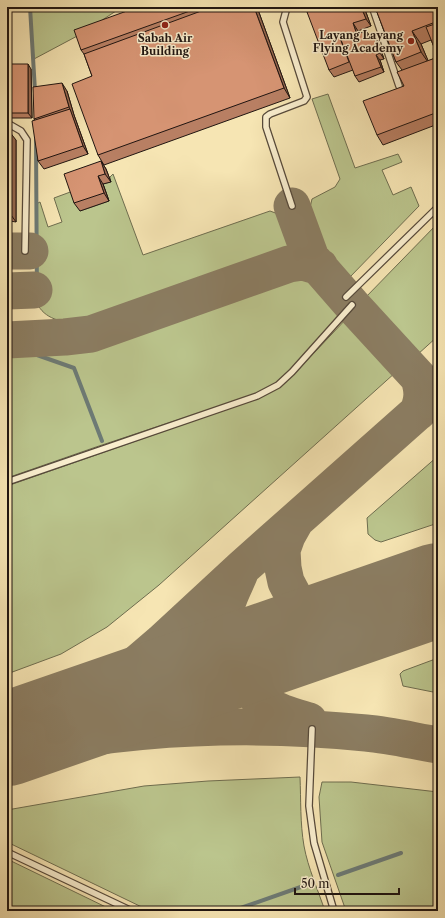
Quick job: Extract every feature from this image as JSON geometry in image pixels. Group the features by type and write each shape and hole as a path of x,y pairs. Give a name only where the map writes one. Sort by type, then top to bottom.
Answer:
{"lane":[{"path":"287,7 283,22 308,97 304,101 270,114 266,118 266,127 292,206"},
{"path":"374,7 373,9 399,86"},
{"path":"7,124 21,131 27,140 25,250"},
{"path":"346,297 438,207"},
{"path":"7,482 257,396 278,386 352,305"},
{"path":"312,729 309,806 314,843 334,911"},
{"path":"7,852 132,911"}],"green space":[{"path":"30,7 122,7 81,34 34,59"},
{"path":"328,94 355,168 398,154 402,162 382,170 393,195 411,187 419,206 349,278 336,267 324,252 309,212 312,199 335,187 340,179 312,99"},
{"path":"113,174 143,255 270,211 280,216 287,223 292,233 294,244 288,251 264,261 77,324 54,319 44,313 37,303 36,204 40,202 48,227 62,222 54,198 73,191 80,211 109,201 103,184 110,182 110,177"},
{"path":"438,223 438,336 417,355 405,345 364,299"},
{"path":"302,272 312,276 343,312 290,370 276,383 256,394 7,478 7,356 37,355 39,352 50,353 85,347 291,273"},
{"path":"348,317 396,372 159,585 107,627 61,654 7,674 7,486 259,398 279,387 294,374"},
{"path":"438,456 438,523 381,542 375,540 368,534 367,518"},
{"path":"438,658 438,693 403,686 400,674 403,671"},
{"path":"300,777 301,820 304,846 325,911 150,911 7,842 7,810 144,786 208,781"},
{"path":"322,782 351,782 438,792 438,911 346,911 322,842 319,797"},
{"path":"7,859 114,911 7,911"}],"building":[{"path":"138,7 201,7 81,50 74,30"},
{"path":"212,7 254,7 284,88 98,155 72,84 92,76 84,54"},
{"path":"319,7 361,7 366,19 353,23 356,32 340,38 349,62 329,70 307,12"},
{"name":"Layang Layang Flying Academy","path":"375,7 438,7 438,21 412,31 421,52 396,62"},
{"path":"438,23 438,45 434,47 426,27"},
{"path":"366,31 369,39 374,37 380,53 376,55 381,67 355,76 341,40"},
{"path":"438,57 438,112 377,135 363,101 404,86 397,72"},
{"path":"7,64 28,64 28,113 7,113"},
{"path":"62,83 69,107 34,119 33,87"},
{"path":"70,109 83,146 38,161 32,121"},
{"path":"7,131 9,131 9,212 7,212"},
{"path":"101,161 105,174 98,176 104,193 74,203 64,174"}],"waterway":[{"path":"30,7 35,91"},
{"path":"36,140 37,303"},
{"path":"37,355 74,368 102,441"},
{"path":"338,875 401,853"},
{"path":"232,911 312,883"}],"taxiway":[{"path":"292,206 311,258 419,378 422,395 418,412"},
{"path":"7,251 30,251"},
{"path":"7,340 91,334 289,264 303,262 320,267"},
{"path":"7,291 34,290"},
{"path":"7,738 54,716 97,693 127,672 438,394"},
{"path":"296,520 287,536 282,550 283,568 286,582 295,599 314,617 338,624"},
{"path":"241,570 228,600 225,618 226,633 233,661 248,687 269,706 288,715 309,721"},
{"path":"9,752 97,737 142,732 232,727 322,729 366,733 438,745"}],"runway":[{"path":"7,739 438,590"}],"place":[{"name":"Sabah Air Building","path":"165,25"},
{"name":"Layang Layang Flying Academy","path":"411,41"}]}
